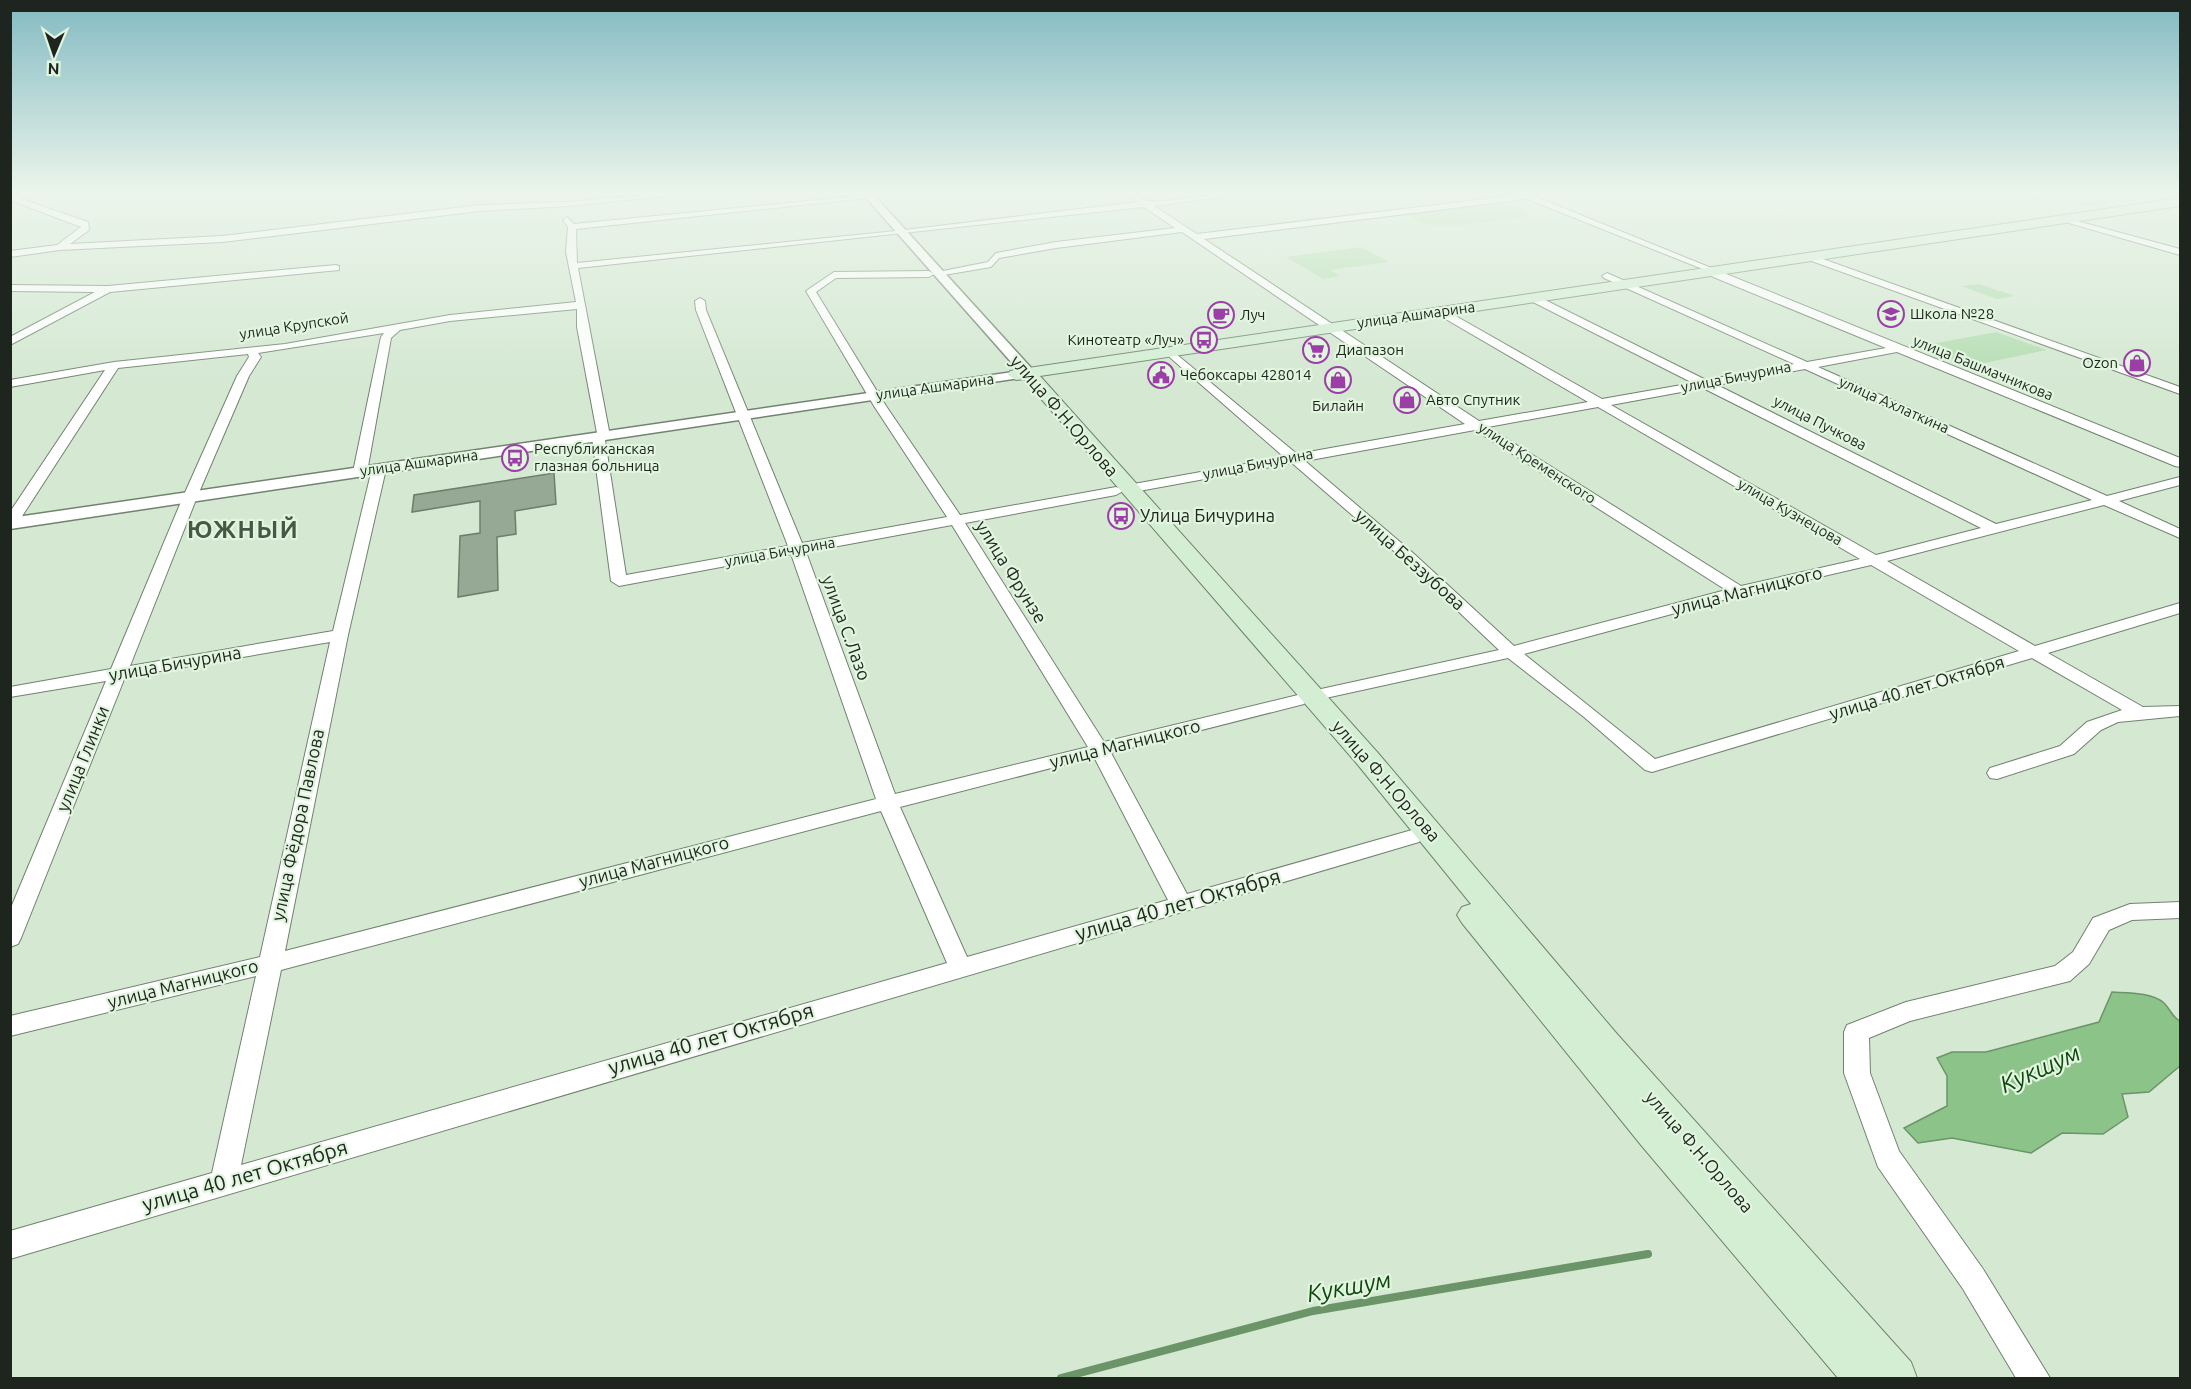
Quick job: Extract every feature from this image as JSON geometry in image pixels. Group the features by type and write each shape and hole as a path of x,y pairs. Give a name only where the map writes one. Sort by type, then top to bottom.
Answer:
{"main road":[{"name":"улица Ашмарина","path":"1022,374 1809,257"},
{"name":"улица Ф.Н.Орлова","path":"1022,374 1305,698 1424,824 1605,1044 1895,1378"},
{"name":"улица Ф.Н.Орлова","path":"1305,698 1490,936 1639,1115 1867,1378"}],"street":[{"path":"573,257 582,305 585,309 582,327 601,436"},
{"path":"574,266 658,257"},
{"name":"улица Ф.Н.Орлова","path":"919,257 1022,374"},
{"path":"933,273 991,264 995,257"},
{"name":"улица Кременского","path":"1227,257 1480,426 1739,591"},
{"name":"улица Башмачникова","path":"1677,257 1897,349 2181,463"},
{"path":"1809,257 2181,391"},
{"path":"10,288 108,289 336,268"},
{"name":"улица Фрунзе","path":"933,273 907,276 834,275 811,291 874,396 957,521 1100,751 1181,904"},
{"name":"улица Ахлаткина","path":"1608,276 2181,534"},
{"path":"10,342 108,289"},
{"name":"улица Пучкова","path":"1533,298 1994,529"},
{"name":"улица С.Лазо","path":"700,301 701,310 797,549 888,802 960,967"},
{"name":"улица Крупской","path":"10,384 114,365 335,339 398,326 582,305"},
{"name":"улица Кузнецова","path":"1441,312 2140,713"},
{"name":"улица Фёдора Павлова","path":"224,1182 268,964 340,635 369,471 386,337 398,326"},
{"name":"улица Бичурина","path":"601,436 619,581 957,521 1294,457 1480,426 1804,364 1897,349"},
{"name":"улица Глинки","path":"10,938 190,497 243,376 255,357 251,350"},
{"name":"улица Беззубова","path":"1170,352 1408,555 1511,652 1590,713 1652,766"},
{"path":"10,524 114,365"},
{"name":"улица Ашмарина","path":"10,524 1022,374"},
{"name":"улица Магницкого","path":"10,1026 268,964 888,802 1100,751 1305,698 1511,652 1739,591 1875,560 2181,481"},
{"name":"улица 40 лет Октября","path":"1652,766 2181,608"},
{"name":"улица Бичурина","path":"10,692 340,635"},
{"path":"1997,773 2067,750 2080,743 2089,730 2097,724 2140,713 2181,711"},
{"name":"улица 40 лет Октября","path":"10,1245 1412,837"},
{"path":"2034,1378 1973,1279 1888,1158 1857,1073 1856,1032 1906,1012 2062,974 2081,958 2101,924 2130,912 2181,909"}],"shaded area":[{"path":"1286,257 1379,257 1389,262 1330,270 1340,276 1323,279"},
{"path":"1979,284 2015,296 1997,299 1961,286"},
{"path":"1996,332 2047,350 1970,366 1921,346"}],"water":[{"path":"2112,992 2146,995 2164,1003 2180,1021 2180,1066 2149,1092 2122,1094 2128,1117 2103,1134 2062,1133 2031,1153 1952,1138 1918,1143 1904,1128 1947,1106 1947,1076 1937,1058 1952,1052 1986,1052 2099,1022"}],"building":[{"path":"554,473 556,504 515,511 516,534 497,537 498,590 458,597 460,536 480,533 480,501 412,512 414,495"}],"waterway":[{"name":"Кукшум","path":"1061,1378 1313,1311 1648,1254"}],"place":[{"name":"Школа №28","path":"1891,314"},
{"name":"Луч","path":"1221,315"},
{"name":"Кинотеатр «Луч»","path":"1204,340"},
{"name":"Диапазон","path":"1316,350"},
{"name":"Ozon","path":"2137,363"},
{"name":"Чебоксары 428014","path":"1161,375"},
{"name":"Билайн","path":"1338,380"},
{"name":"Авто Спутник","path":"1407,400"},
{"name":"Республиканская глазная больница","path":"515,458"},
{"name":"Улица Бичурина","path":"1121,516"}],"district":[{"name":"ЮЖНЫЙ","path":"243,530"}]}
